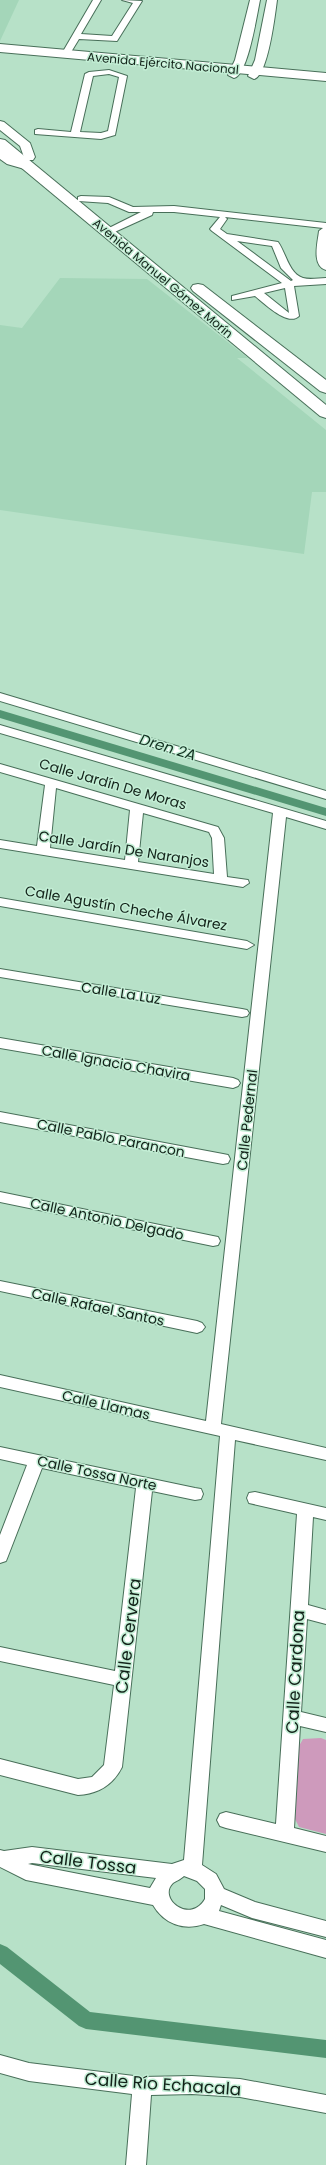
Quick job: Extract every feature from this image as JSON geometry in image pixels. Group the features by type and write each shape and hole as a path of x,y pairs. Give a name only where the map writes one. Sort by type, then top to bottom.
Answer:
{"main road":[{"name":"Avenida Ejército Nacional","path":"0,48 255,74 326,83"},
{"name":"Avenida Ejército Nacional","path":"0,54 108,68 236,72"},
{"name":"Avenida Ejército Nacional","path":"255,74 326,77"},
{"name":"Avenida Manuel Gómez Morín","path":"0,132 28,161 114,231 326,413"},
{"name":"Avenida Manuel Gómez Morín","path":"0,143 81,199 114,231 326,388"}],"street":[{"path":"65,55 97,0"},
{"path":"76,36 114,39 138,1 126,0"},
{"path":"236,72 244,48 255,0"},
{"path":"255,74 272,0"},
{"path":"38,132 101,136 112,134 123,76 108,68 89,74 75,134"},
{"path":"0,124 26,145 28,161 11,161 0,153"},
{"path":"81,199 110,200 132,210 174,209 325,229"},
{"path":"114,231 135,218 150,213 162,212 325,229"},
{"path":"222,219 215,229 289,286 326,287"},
{"path":"325,229 320,254 326,267"},
{"path":"226,237 275,244 279,248 285,270 301,282"},
{"path":"235,298 301,282 326,281"},
{"path":"256,292 287,316 291,317 294,316 289,286"},
{"path":"0,697 326,796"},
{"path":"0,729 326,825"},
{"name":"Calle Jardín De Moras","path":"0,768 137,806 208,828 217,833 221,879"},
{"path":"43,851 51,782"},
{"path":"131,865 137,806"},
{"name":"Calle Pedernal","path":"192,1868 221,1430 280,811"},
{"name":"Calle Jardín De Naranjos","path":"0,844 243,883"},
{"name":"Calle Agustín Cheche Álvarez","path":"0,902 247,945"},
{"name":"Calle La Luz","path":"0,972 242,1013"},
{"name":"Calle Ignacio Chavira","path":"0,1043 233,1083"},
{"name":"Calle Pablo Parancon","path":"0,1117 223,1159"},
{"name":"Calle Antonio Delgado","path":"0,1197 213,1241"},
{"name":"Calle Rafael Santos","path":"0,1286 197,1327"},
{"name":"Calle Llamas","path":"0,1381 326,1454"},
{"name":"Calle Tossa Norte","path":"0,1453 195,1494"},
{"path":"0,1556 37,1460"},
{"name":"Calle Cervera","path":"0,1767 78,1787 89,1787 99,1783 106,1777 113,1767 145,1484"},
{"path":"255,1498 326,1514"},
{"name":"Calle Cardona","path":"286,1834 305,1510"},
{"path":"299,1610 326,1617"},
{"path":"0,1654 123,1680"},
{"path":"292,1717 326,1725"},
{"path":"226,1820 326,1844"},
{"name":"Calle Tossa","path":"2,1858 32,1855 171,1872 182,1868 192,1868"},
{"name":"Calle Tossa","path":"2,1858 26,1872 159,1898"},
{"path":"171,1872 165,1877 159,1887 159,1898 166,1911 180,1918 197,1918 210,1910 216,1894 214,1884 208,1876 192,1868"},
{"path":"216,1894 252,1910 326,1929"},
{"path":"203,1915 326,1949"},
{"name":"Calle Río Echacala","path":"0,2064 29,2072 142,2086 192,2085 240,2088 326,2104"},
{"path":"136,2165 142,2086"}],"shaded area":[{"path":"0,0 19,0 0,41"},
{"path":"60,278 147,279 248,358 237,358 326,430 326,492 312,492 304,554 0,510 0,325 22,328"},
{"path":"321,1738 326,1740 326,1834 299,1827 294,1817 299,1746 303,1739"}],"waterway":[{"name":"Dren 2A","path":"0,714 326,812"},
{"path":"0,1953 86,2020 326,2049"}]}
